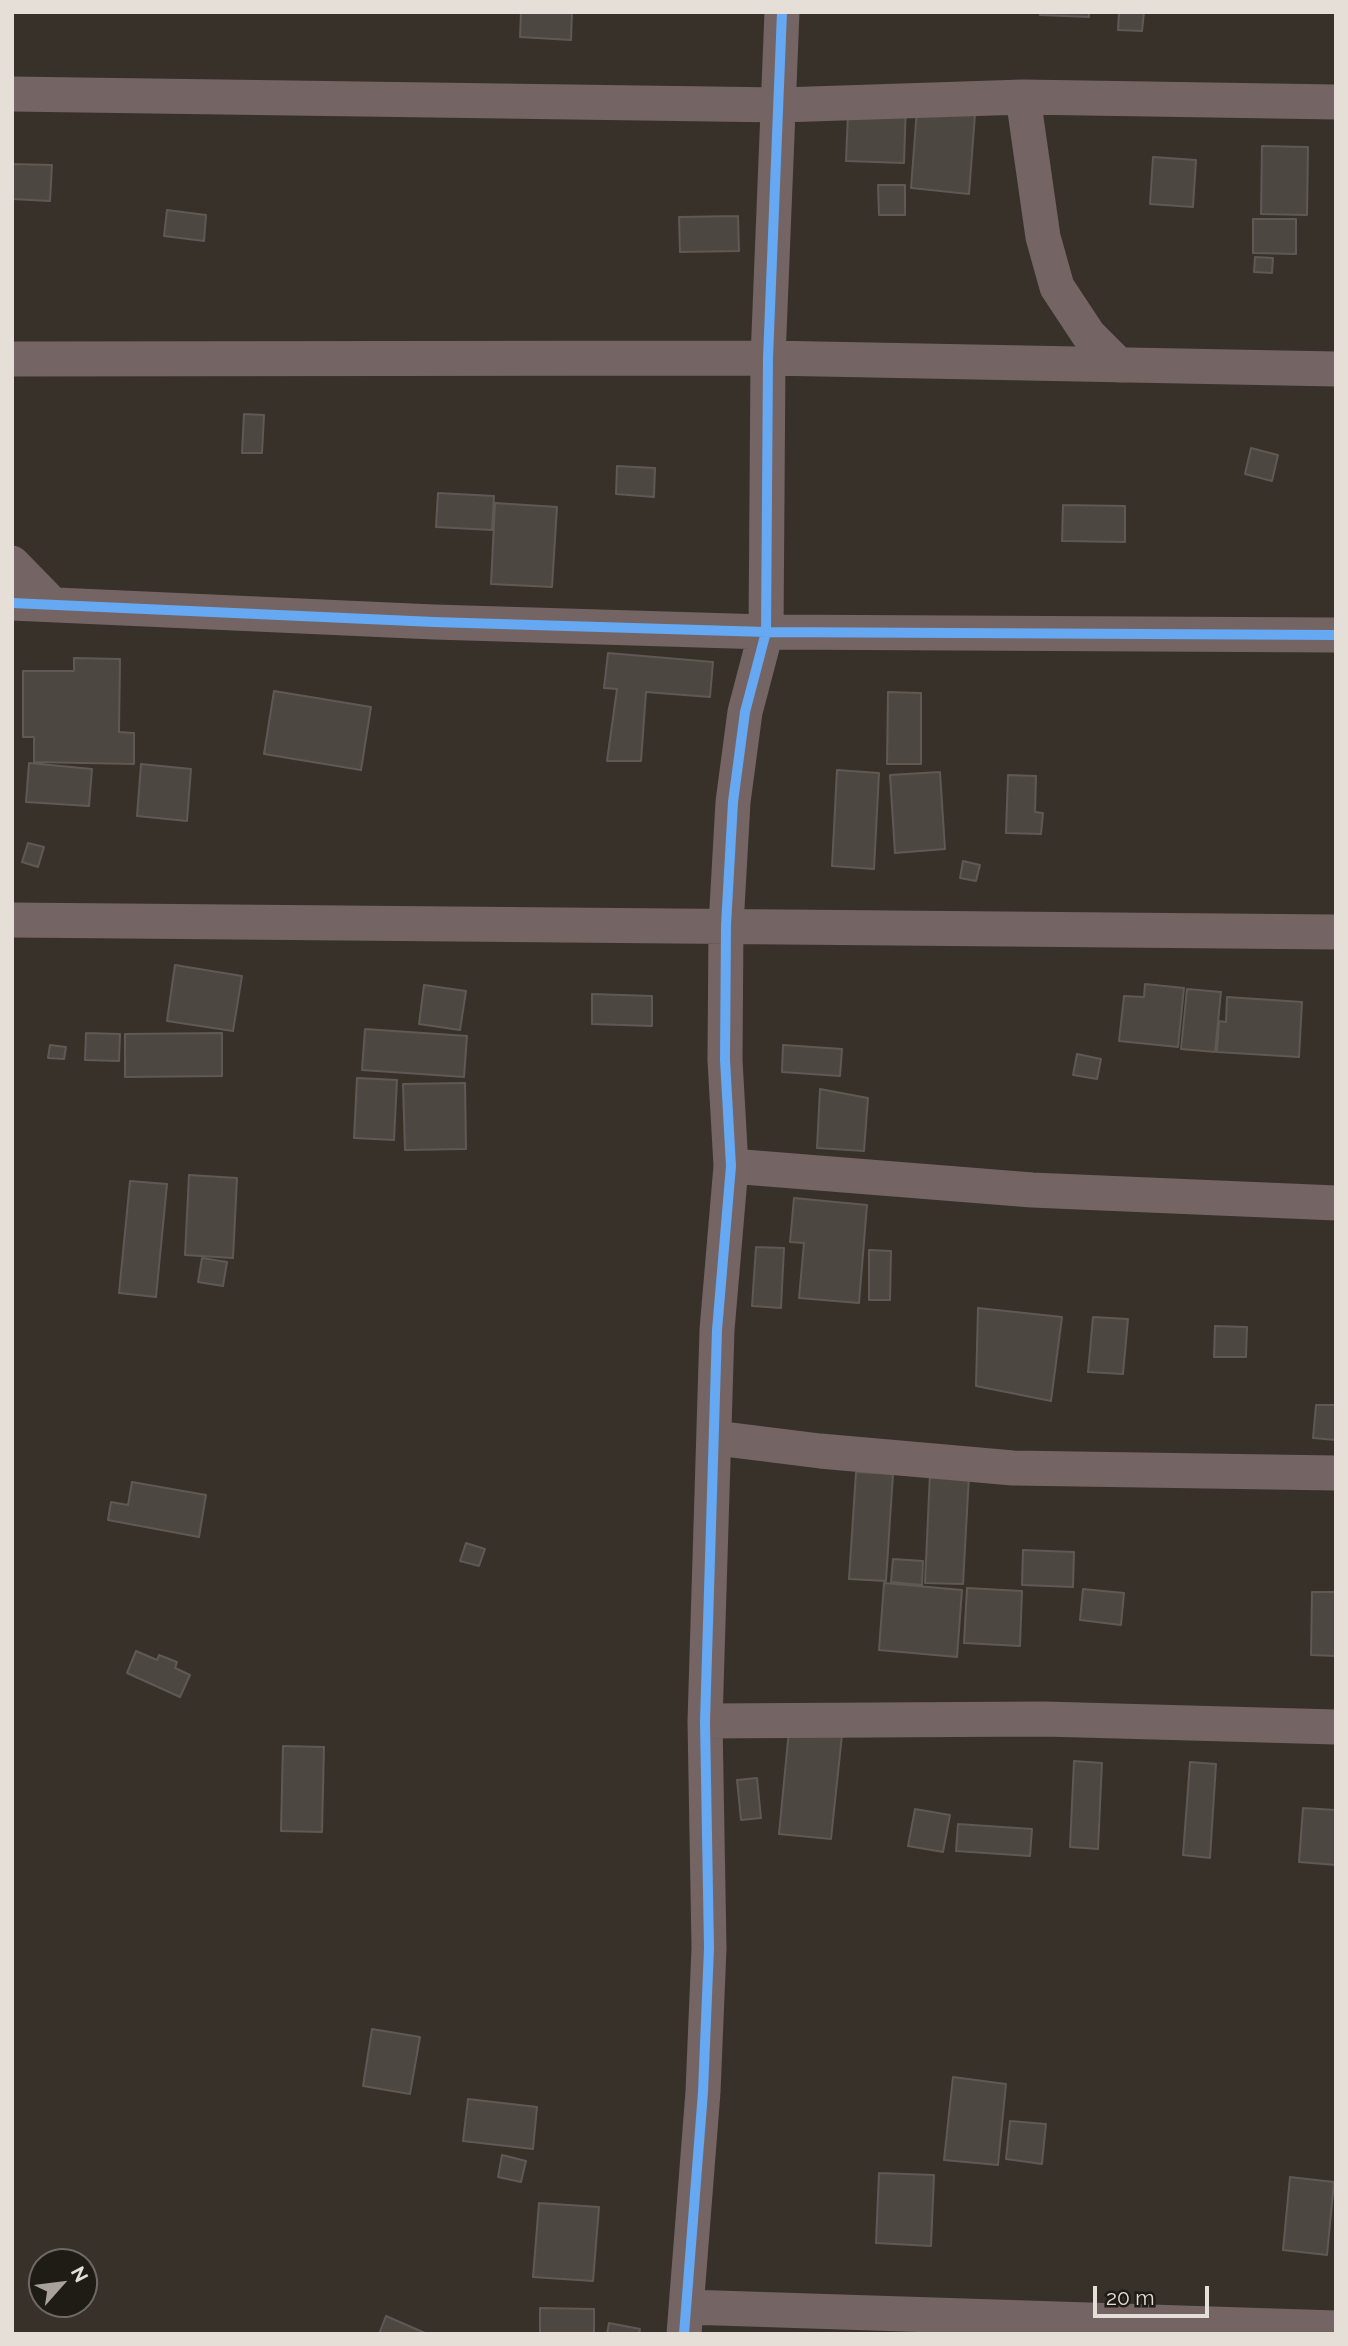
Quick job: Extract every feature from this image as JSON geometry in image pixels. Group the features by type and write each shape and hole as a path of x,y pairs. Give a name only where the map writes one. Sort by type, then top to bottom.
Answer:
{"street":[{"path":"782,12 781,105 768,358 766,632 745,712 733,802 726,925 725,1060 731,1166 717,1330 716,1438 705,1721 709,1948 686,2320 1336,2328"},
{"path":"12,94 781,105 1023,97 1336,102"},
{"path":"1023,97 1043,237 1057,287 1088,334 1119,365"},
{"path":"12,359 768,358 1336,369"},
{"path":"12,563 51,603"},
{"path":"12,603 434,622 766,632 1336,635"},
{"path":"12,919 1336,932"},
{"path":"731,1166 1032,1190 1336,1203"},
{"path":"716,1438 820,1451 1013,1468 1336,1473"},
{"path":"705,1721 1044,1719 1336,1727"}],"building":[{"path":"521,12 572,12 571,40 520,37"},
{"path":"1040,12 1089,12 1089,17 1040,15"},
{"path":"1119,12 1144,12 1142,31 1118,30"},
{"path":"918,96 976,101 969,194 911,188"},
{"path":"906,103 904,163 846,161 848,113"},
{"path":"1262,146 1308,147 1307,215 1261,214"},
{"path":"1153,157 1196,160 1193,207 1150,204"},
{"path":"12,164 52,165 50,201 12,199"},
{"path":"878,185 905,185 905,215 879,215"},
{"path":"167,210 206,215 204,241 164,236"},
{"path":"738,216 739,251 680,252 679,217"},
{"path":"1253,219 1296,219 1296,254 1253,253"},
{"path":"1255,257 1273,258 1272,273 1254,272"},
{"path":"244,414 264,415 262,453 242,453"},
{"path":"1251,448 1278,455 1272,481 1245,474"},
{"path":"617,466 655,468 654,497 616,494"},
{"path":"438,493 494,496 492,530 436,527"},
{"path":"495,503 557,507 552,587 491,584"},
{"path":"1063,505 1125,506 1125,542 1062,541"},
{"path":"608,653 713,662 710,697 646,692 641,761 607,761 617,689 604,688"},
{"path":"74,658 120,659 119,732 134,733 134,764 34,762 34,737 23,737 23,671 74,671"},
{"path":"274,691 371,707 361,770 264,754"},
{"path":"888,692 921,693 921,764 887,764"},
{"path":"29,763 92,769 89,806 26,802"},
{"path":"141,764 191,769 187,821 137,816"},
{"path":"837,770 879,773 874,869 832,866"},
{"path":"940,772 945,849 895,853 890,775"},
{"path":"1008,775 1036,776 1035,812 1043,813 1041,834 1006,833"},
{"path":"28,843 44,847 38,867 22,862"},
{"path":"963,861 980,865 976,881 960,878"},
{"path":"175,965 242,976 233,1031 167,1021"},
{"path":"1145,984 1184,988 1178,1047 1119,1041 1124,996 1144,997"},
{"path":"424,985 466,991 460,1030 419,1024"},
{"path":"1187,989 1221,992 1215,1052 1181,1049"},
{"path":"592,994 652,996 652,1026 592,1024"},
{"path":"1227,997 1302,1002 1299,1057 1217,1052 1219,1021 1226,1022"},
{"path":"365,1029 467,1036 464,1077 362,1070"},
{"path":"86,1033 120,1034 119,1061 85,1060"},
{"path":"222,1033 222,1076 125,1077 125,1034"},
{"path":"50,1045 66,1047 64,1059 48,1058"},
{"path":"783,1045 842,1049 840,1076 782,1072"},
{"path":"1077,1054 1101,1059 1097,1079 1073,1075"},
{"path":"357,1078 397,1080 394,1140 354,1138"},
{"path":"465,1083 466,1149 405,1150 403,1084"},
{"path":"820,1089 868,1098 864,1151 817,1148"},
{"path":"189,1175 237,1178 233,1258 185,1255"},
{"path":"130,1181 167,1184 156,1297 119,1293"},
{"path":"794,1198 867,1205 859,1303 799,1298 804,1243 790,1242"},
{"path":"756,1247 784,1248 781,1308 752,1306"},
{"path":"869,1250 891,1251 890,1300 869,1300"},
{"path":"202,1258 227,1262 223,1286 198,1282"},
{"path":"978,1308 1062,1317 1051,1401 976,1386"},
{"path":"1093,1317 1128,1319 1123,1374 1088,1372"},
{"path":"1215,1326 1247,1327 1246,1357 1214,1357"},
{"path":"1316,1405 1336,1405 1336,1440 1313,1438"},
{"path":"856,1472 893,1474 886,1581 849,1579"},
{"path":"930,1473 969,1475 963,1584 925,1583"},
{"path":"132,1482 206,1495 199,1537 108,1520 111,1502 128,1505"},
{"path":"466,1543 485,1549 479,1566 460,1561"},
{"path":"1023,1550 1074,1552 1073,1587 1022,1585"},
{"path":"893,1559 923,1561 922,1585 891,1582"},
{"path":"884,1583 962,1590 957,1657 879,1650"},
{"path":"967,1588 1022,1591 1020,1646 964,1643"},
{"path":"1083,1589 1124,1593 1121,1625 1080,1620"},
{"path":"1312,1592 1336,1592 1336,1656 1311,1655"},
{"path":"136,1651 157,1660 159,1655 177,1662 175,1668 190,1675 180,1697 127,1673"},
{"path":"789,1730 842,1735 831,1839 779,1834"},
{"path":"283,1746 324,1747 322,1832 281,1831"},
{"path":"1074,1761 1102,1763 1098,1849 1070,1847"},
{"path":"1190,1762 1216,1764 1210,1858 1183,1855"},
{"path":"757,1778 761,1818 741,1820 737,1780"},
{"path":"1303,1808 1336,1810 1336,1865 1299,1862"},
{"path":"915,1809 950,1815 943,1852 908,1846"},
{"path":"958,1824 1032,1829 1030,1856 956,1851"},
{"path":"372,2029 420,2037 410,2094 363,2086"},
{"path":"953,2077 1006,2084 998,2165 944,2160"},
{"path":"468,2099 537,2107 533,2149 463,2141"},
{"path":"1010,2121 1046,2124 1042,2164 1006,2159"},
{"path":"502,2155 526,2161 521,2182 498,2177"},
{"path":"879,2173 934,2175 931,2246 876,2243"},
{"path":"1290,2177 1334,2182 1327,2255 1283,2250"},
{"path":"539,2203 599,2207 593,2281 533,2277"},
{"path":"540,2308 594,2309 594,2334 540,2334"},
{"path":"386,2316 425,2333 425,2334 379,2334"},
{"path":"609,2323 640,2329 639,2334 607,2334"}],"cycle path":[{"path":"684,2334 703,2092 709,1948 705,1721 717,1330 731,1166 725,1060 726,925 733,802 745,712 766,632 768,358 782,12"},
{"path":"12,603 434,622 766,632 1336,635"}]}
